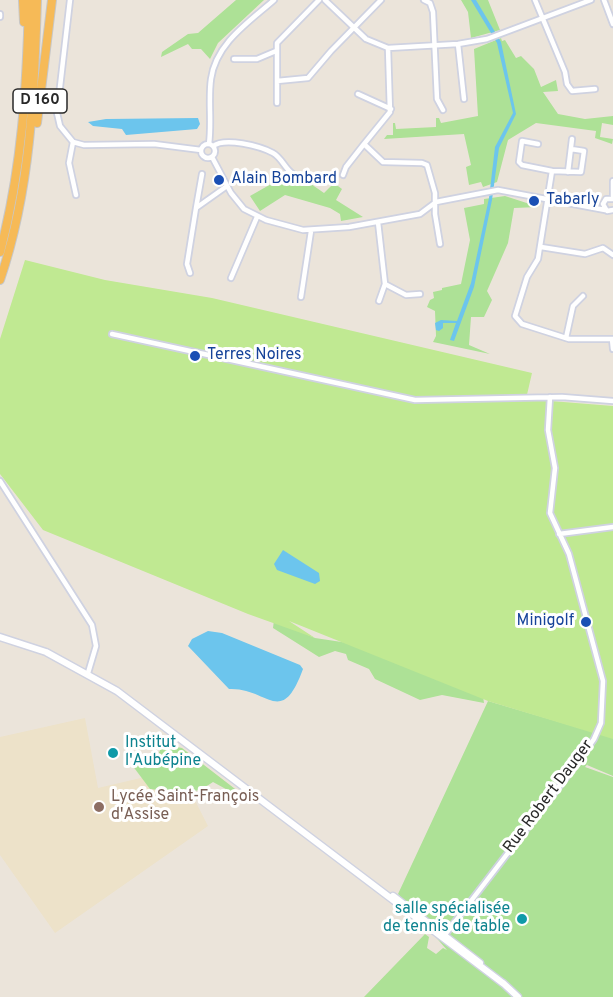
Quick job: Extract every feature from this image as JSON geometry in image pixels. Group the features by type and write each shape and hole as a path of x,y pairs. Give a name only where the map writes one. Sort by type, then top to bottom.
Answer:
{"highway":[{"name":"D 160","path":"17,199 12,178 20,132 23,0"},
{"name":"D 160","path":"0,252 17,199 25,111 29,0"},
{"name":"D 160","path":"0,280 32,125 38,0"},
{"name":"D 160","path":"17,199 29,180 52,0"}],"street":[{"path":"70,0 57,113 60,126 73,142 84,145 154,144 201,150 219,141 228,141 272,153 293,174"},
{"path":"212,158 215,152 211,145 211,79 218,59 229,40 274,0"},
{"path":"277,103 277,43 319,0"},
{"path":"325,0 353,29 372,44 388,48 458,44 487,39 591,0"},
{"path":"277,81 302,81 308,78 381,0"},
{"path":"424,0 429,2 437,99 443,110"},
{"path":"535,0 565,72 567,84 572,91 596,89"},
{"path":"604,0 613,24"},
{"path":"458,44 464,99"},
{"path":"343,175 346,166 388,117 391,109 388,48"},
{"path":"234,59 257,58 276,51"},
{"path":"358,94 391,109"},
{"path":"568,172 572,139"},
{"path":"538,144 522,141 519,162 522,165 579,174 584,151 571,149"},
{"path":"73,142 69,163 76,195"},
{"path":"364,144 383,162 427,165 436,202 435,214 440,244"},
{"path":"201,150 204,157 212,158"},
{"path":"212,158 239,204 257,217 311,231 378,222 420,213 436,202 492,191 613,210"},
{"path":"552,171 538,259 526,277 515,316 522,324 566,338 613,339 613,349"},
{"path":"190,273 187,264 202,174"},
{"path":"592,206 613,198 613,183"},
{"path":"605,210 605,200 613,183"},
{"path":"196,208 227,186"},
{"path":"231,278 257,217"},
{"path":"378,222 385,284 379,301"},
{"path":"301,297 311,231"},
{"path":"541,247 585,254 603,248 613,255"},
{"path":"385,284 406,295 420,294"},
{"path":"566,338 573,306 583,297"},
{"path":"112,334 415,400 550,397 613,401"},
{"name":"Rue Robert Dauger","path":"444,935 578,762 594,739 601,723 603,681 569,554 550,513 549,503 555,468 548,429 550,397"},
{"path":"0,481 92,625 96,646 88,673"},
{"path":"559,534 613,527"},
{"path":"0,637 46,652 88,673 146,712 504,984"},
{"path":"357,873 444,935 518,997"},
{"path":"410,914 444,935 450,945"}],"shaded area":[{"name":"Lycée Saint-François d'Assise","path":"85,718 98,788 179,769 208,826 55,933 0,855 0,737"}],"green space":[{"path":"236,0 264,0 218,43 210,59 201,49 192,49 188,44 161,57 162,52 188,34 198,33"},
{"path":"461,0 488,0 500,30 471,38 468,12"},
{"path":"501,38 502,41 505,40 516,58 521,56 534,69 541,87 556,80 558,91 543,92 558,114 585,119 613,116 613,125 602,123 600,137 613,139 612,144 595,138 596,131 536,123 508,140 497,182 483,187 481,182 469,185 466,167 471,165 464,134 384,139 387,135 393,135 393,123 396,129 436,127 436,118 439,118 441,123 478,116 474,49"},
{"path":"287,175 298,175 324,193 334,183 342,189 336,200 363,217 341,221 340,214 330,208 285,195 260,211 250,196"},
{"path":"505,196 539,207 514,208 508,243 487,291 492,300 484,317 471,317 469,345 490,354 433,342 436,336 435,311 427,307 430,300 434,298 433,292 461,284 470,240 464,208 484,204 484,199"},
{"path":"25,260 105,280 212,298 532,373 526,399 613,406 613,739 488,701 289,621 315,638 248,614 43,530 0,474 0,339"},
{"path":"274,620 315,638 375,647 481,683 484,703 442,695 420,700 375,679 369,669 348,660 346,654 335,651 319,657 273,628"},
{"path":"488,701 613,738 613,776 587,765 590,761 585,767 613,777 613,997 364,997 425,934 429,937 427,948 436,954 443,948 447,950 398,894"},
{"path":"163,744 182,748 239,792 235,794 213,782 190,792 150,789 132,765 132,758 156,759"}],"water":[{"path":"471,0 476,0 501,42 516,114 499,148 492,200 474,287 454,341 450,340 456,323 443,323 443,328 439,331 436,330 435,323 441,320 457,321 471,283 489,198 495,147 513,113 497,43"},
{"path":"198,118 200,124 197,129 126,135 122,129 93,126 88,122 106,119"},
{"path":"283,550 319,573 320,581 315,584 277,570 274,564"},
{"path":"208,631 222,633 300,665 303,669 288,697 280,701 272,701 254,693 229,689 188,646 192,639"}],"place":[{"name":"Alain Bombard","path":"219,180"},
{"name":"Tabarly","path":"534,201"},
{"name":"Terres Noires","path":"195,356"},
{"name":"Minigolf","path":"586,622"},
{"name":"Institut l'Aubépine","path":"113,753"},
{"name":"Lycée Saint-François d'Assise","path":"99,807"},
{"name":"salle spécialisée de tennis de table","path":"522,919"}]}
